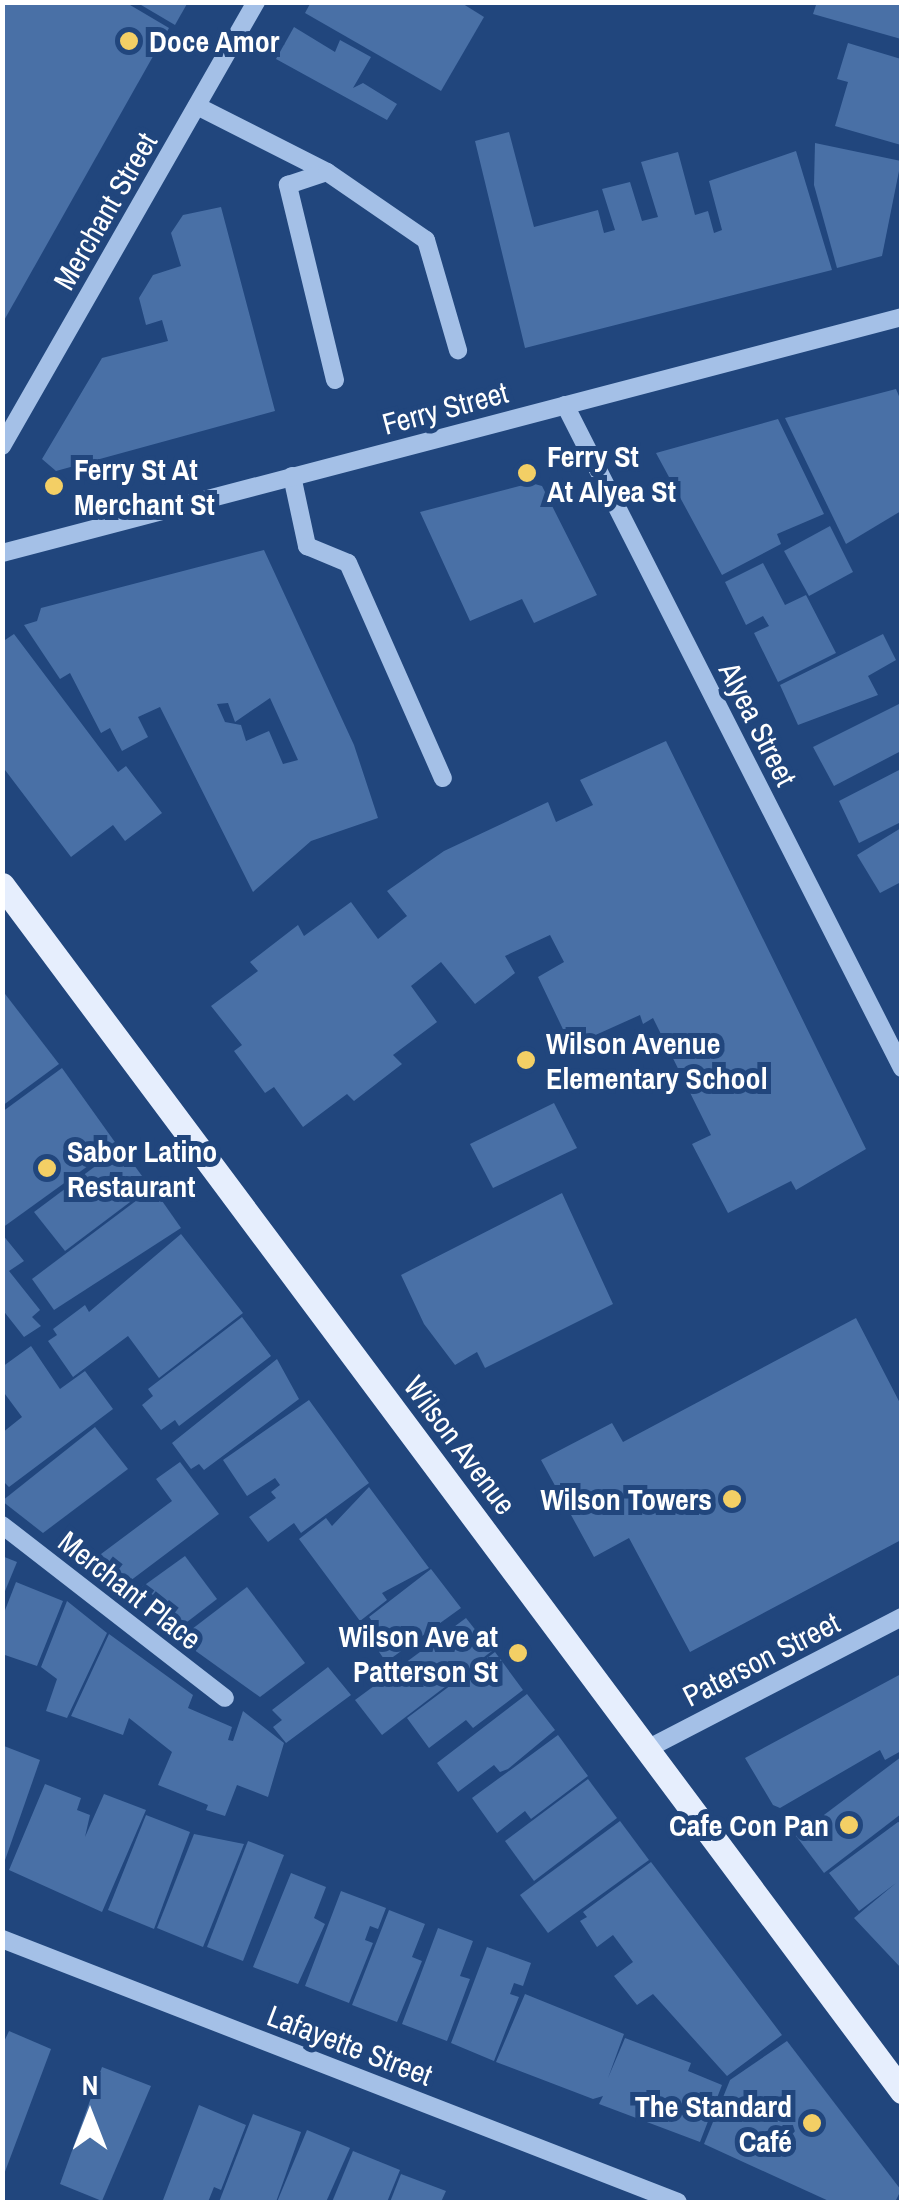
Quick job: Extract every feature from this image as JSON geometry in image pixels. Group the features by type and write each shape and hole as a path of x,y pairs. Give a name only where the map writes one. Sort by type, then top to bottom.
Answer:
{"main road":[{"name":"Wilson Avenue","path":"2,885 902,2092"}],"street":[{"name":"Merchant Street","path":"2,446 256,2"},
{"path":"197,106 327,172 426,240 458,350"},
{"path":"327,172 288,185 334,380"},
{"name":"Ferry Street","path":"2,553 902,318"},
{"name":"Alyea Street","path":"565,405 902,1068"},
{"path":"292,476 307,546 348,563 442,778"},
{"name":"Merchant Place","path":"2,1525 225,1698"},
{"name":"Paterson Street","path":"646,1749 902,1617"},
{"name":"Lafayette Street","path":"2,1939 678,2202"}],"building":[{"path":"2,2 125,2 169,28 2,324"},
{"path":"136,2 188,2 175,25"},
{"path":"311,2 460,2 484,17 441,91 305,13"},
{"path":"817,2 901,2 901,39 813,14"},
{"path":"294,27 335,52 340,40 371,57 353,88 363,83 397,104 387,120 276,59"},
{"path":"848,43 901,59 901,145 835,126 848,82 837,79"},
{"path":"509,132 534,227 598,210 604,233 615,230 602,189 630,182 642,221 658,217 641,162 678,152 695,215 708,211 714,233 722,230 709,181 796,151 832,270 525,348 475,141"},
{"path":"815,143 901,161 882,256 837,268 814,185"},
{"path":"221,207 275,411 56,471 42,459 102,358 168,341 162,320 146,325 139,298 153,275 181,266 171,233 183,215"},
{"path":"896,389 901,401 901,511 846,544 785,418"},
{"path":"778,419 824,514 777,534 781,544 722,575 656,453"},
{"path":"531,483 542,486 597,595 534,623 522,599 470,621 420,512"},
{"path":"830,526 853,572 809,596 784,551"},
{"path":"264,550 354,745 378,818 311,841 253,892 160,707 138,717 148,737 122,751 110,728 101,733 70,673 60,679 24,625 37,621 41,608","holes":["270,698 298,760 283,764 269,731 246,741 241,725 225,722 217,704 228,703 235,722"]},
{"path":"763,563 785,605 806,595 836,653 778,682 754,633 769,626 763,616 746,625 725,582"},
{"path":"14,634 118,772 126,766 162,813 125,841 113,825 71,857 2,766 2,642"},
{"path":"883,634 896,660 868,676 878,695 798,725 780,685"},
{"path":"901,703 901,751 834,786 813,747"},
{"path":"666,741 866,1149 796,1190 791,1181 728,1213 692,1144 711,1135 653,1018 643,1024 640,1015 571,1046 538,977 564,962 550,935 505,956 515,973 475,1004 441,962 411,986 437,1022 393,1055 402,1064 354,1101 347,1094 303,1127 274,1087 265,1093 234,1051 242,1045 211,1006 258,971 250,962 298,925 304,936 351,902 378,939 407,916 387,891 444,851 548,802 556,822 593,805 580,780"},
{"path":"901,769 901,822 859,843 839,801"},
{"path":"901,828 901,882 880,893 857,855"},
{"path":"2,990 59,1064 2,1106"},
{"path":"62,1068 117,1145 2,1228 2,1112"},
{"path":"554,1103 577,1148 493,1188 470,1144"},
{"path":"121,1147 150,1187 65,1251 34,1212"},
{"path":"153,1188 181,1228 54,1310 32,1279"},
{"path":"562,1193 613,1304 485,1368 477,1352 455,1365 424,1324 401,1275"},
{"path":"2,1234 24,1261 9,1271 40,1310 32,1317 41,1326 24,1337 2,1309"},
{"path":"181,1234 243,1313 159,1378 128,1336 73,1377 48,1341 57,1335 53,1329 85,1305 89,1312"},
{"path":"242,1317 271,1356 179,1426 175,1420 161,1430 142,1405 153,1396 148,1389"},
{"name":"Wilson Towers","path":"856,1318 901,1405 901,1540 690,1652 629,1538 594,1557 541,1460 612,1423 623,1442"},
{"path":"31,1346 60,1389 85,1371 113,1409 9,1487 2,1480 2,1433 22,1417 2,1390 2,1367"},
{"path":"277,1359 299,1399 204,1470 199,1464 191,1469 172,1443"},
{"path":"309,1400 369,1483 301,1533 294,1523 268,1542 249,1517 276,1498 271,1492 280,1485 275,1478 247,1496 223,1460"},
{"path":"95,1427 128,1469 43,1533 2,1501"},
{"path":"180,1462 219,1514 126,1584 93,1560 172,1501 156,1479"},
{"path":"369,1487 429,1568 382,1593 387,1600 360,1621 299,1539 326,1518 332,1526"},
{"path":"2,1556 17,1562 3,1596 2,1596"},
{"path":"185,1556 217,1599 174,1632 135,1592"},
{"path":"431,1569 461,1608 386,1662 375,1646 385,1639 369,1617"},
{"path":"16,1582 63,1601 37,1666 2,1654 2,1618"},
{"path":"247,1587 305,1663 260,1697 179,1639"},
{"path":"67,1601 107,1633 67,1718 46,1711 57,1679 41,1667"},
{"path":"466,1618 492,1651 382,1735 355,1700"},
{"path":"109,1634 193,1695 188,1708 232,1727 228,1740 233,1741 243,1711 284,1743 268,1797 237,1785 225,1816 206,1810 208,1805 158,1785 172,1752 129,1718 123,1735 71,1716"},
{"path":"495,1652 523,1690 473,1728 466,1720 429,1748 407,1718"},
{"path":"328,1667 351,1695 286,1743 273,1727 282,1720 272,1710"},
{"path":"901,1674 901,1751 885,1760 880,1750 780,1808 773,1805 745,1758"},
{"path":"527,1694 555,1730 508,1769 500,1772 494,1765 458,1792 437,1763"},
{"path":"558,1735 588,1776 531,1819 525,1811 497,1833 472,1798"},
{"path":"4,1746 40,1760 3,1866 2,1749"},
{"name":"Cafe Con Pan","path":"901,1757 901,1814 824,1873 796,1836"},
{"path":"588,1779 617,1818 534,1881 505,1841"},
{"path":"45,1784 81,1798 77,1810 90,1815 85,1837 104,1794 146,1810 102,1912 9,1870"},
{"path":"146,1815 190,1832 154,1929 108,1910"},
{"path":"620,1821 649,1860 548,1933 520,1895"},
{"path":"898,1822 901,1968 854,1918 896,1883 859,1911 829,1873"},
{"path":"194,1834 244,1844 203,1947 157,1928"},
{"path":"248,1841 284,1855 243,1961 207,1947"},
{"path":"651,1862 782,2035 727,2076 653,1994 637,2005 614,1976 633,1962 613,1935 597,1947 580,1921 587,1917 583,1912"},
{"path":"291,1873 326,1887 314,1918 325,1924 298,1984 253,1967"},
{"path":"341,1891 386,1908 378,1929 370,1926 365,1940 373,1943 349,2003 305,1986"},
{"path":"389,1910 425,1924 412,1957 422,1961 397,2022 352,2005"},
{"path":"438,1928 473,1941 460,1976 470,1979 447,2041 402,2024"},
{"path":"487,1947 531,1963 523,1986 514,1983 510,1994 519,1997 494,2061 451,2043"},
{"path":"525,1994 624,2034 608,2078 625,2038 691,2063 688,2071 722,2085 700,2142 599,2104 603,2096 593,2099 496,2062"},
{"path":"9,2031 51,2049 3,2177 2,2046"},
{"path":"787,2041 901,2190 895,2202 831,2202 704,2144 730,2080"},
{"path":"102,2067 151,2086 102,2201 60,2184"},
{"path":"199,2105 246,2125 221,2190 214,2187 208,2202 168,2202 163,2200"},
{"path":"253,2114 301,2132 276,2202 219,2202"},
{"path":"307,2130 350,2148 326,2202 277,2202"},
{"path":"353,2151 400,2170 387,2202 332,2202"},
{"path":"401,2174 446,2191 441,2202 390,2202"}],"place":[{"name":"Doce Amor","path":"129,41"},
{"name":"Ferry St At Alyea St","path":"527,473"},
{"name":"Ferry St At Merchant St","path":"54,486"},
{"name":"Wilson Avenue Elementary School","path":"526,1060"},
{"name":"Sabor Latino Restaurant","path":"47,1168"},
{"name":"Wilson Towers","path":"732,1499"},
{"name":"Wilson Ave at Patterson St","path":"518,1653"},
{"name":"Cafe Con Pan","path":"849,1825"},
{"name":"The Standard Café","path":"812,2123"}]}
